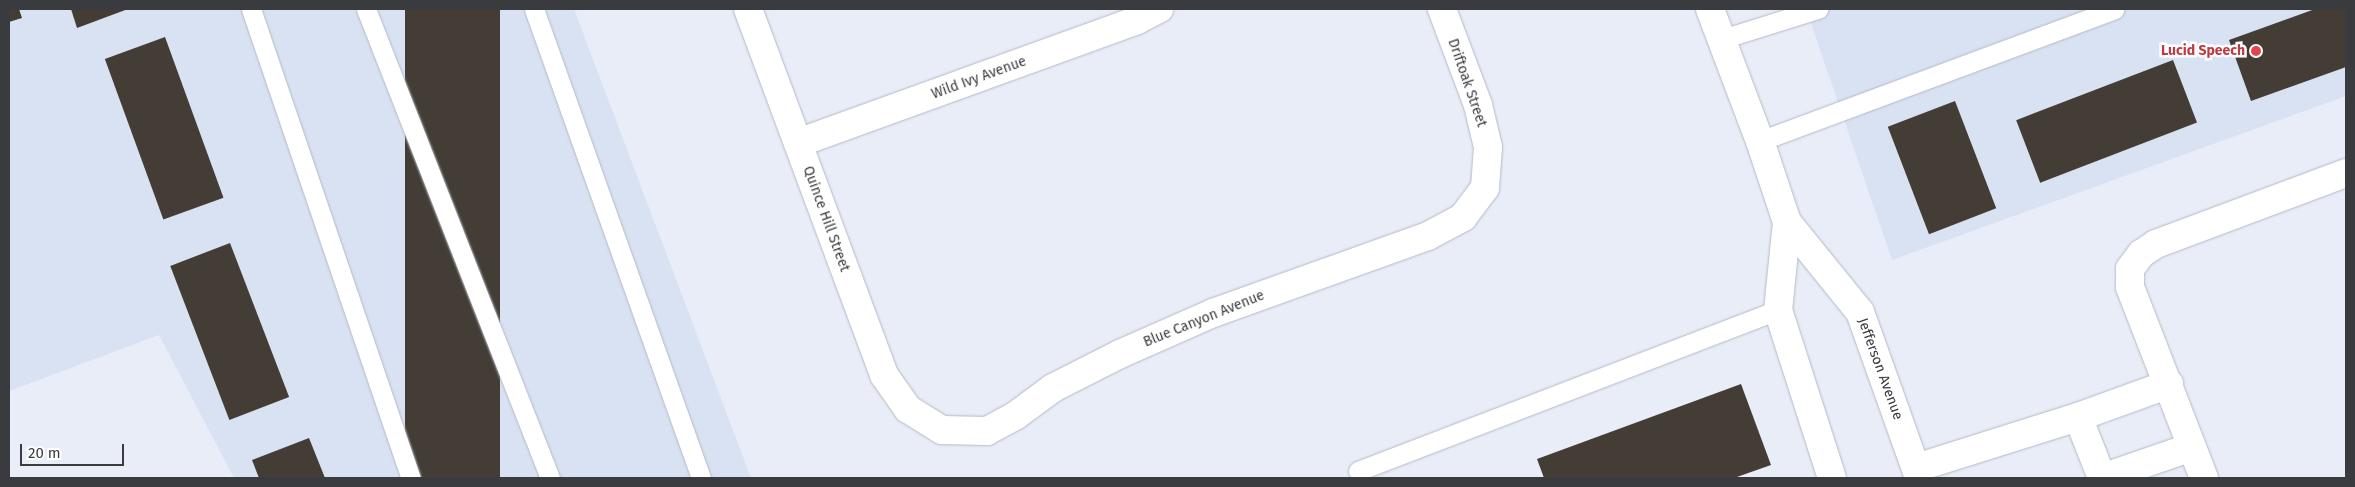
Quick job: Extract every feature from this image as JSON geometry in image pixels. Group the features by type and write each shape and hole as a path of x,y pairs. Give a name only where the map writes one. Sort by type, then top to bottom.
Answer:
{"street":[{"name":"Quince Hill Street","path":"748,9 884,375 908,409 921,417"},
{"name":"Wild Ivy Avenue","path":"798,143 1137,20 1160,9"},
{"name":"Driftoak Street","path":"1442,9 1478,105 1488,147 1485,188"},
{"name":"Jefferson Avenue","path":"1710,9 1760,140 1787,222 1860,312 1918,473"},
{"path":"2204,478 2130,287 2130,270 2141,254 2156,244 2346,173"},
{"name":"Blue Canyon Avenue","path":"921,417 942,430 988,431 1015,416 1053,388 1128,350 1213,313 1428,236 1463,217 1485,188"},
{"name":"Jefferson Avenue","path":"1787,222 1778,310 1832,478"},
{"path":"1918,473 2168,384"},
{"path":"2078,416 2102,478 2192,447"}],"lane":[{"path":"251,9 411,478"},
{"path":"366,9 550,478"},
{"path":"534,9 701,478"},
{"path":"1722,39 1818,9"},
{"path":"1760,140 2114,9"},
{"path":"1358,471 1778,310"}],"shaded area":[{"path":"9,9 574,9 751,478 234,478 159,335 9,391"},
{"path":"1806,9 2346,9 2346,96 1892,260"}],"building":[{"path":"9,9 19,9 22,18 9,22"},
{"path":"71,9 128,9 77,28"},
{"path":"405,9 500,9 500,478 405,478"},
{"path":"2315,9 2346,9 2346,67 2251,101 2229,40"},
{"path":"165,37 223,198 163,220 105,59"},
{"path":"2173,60 2197,123 2040,183 2016,120"},
{"path":"1955,101 1996,208 1929,234 1888,127"},
{"path":"230,243 289,397 229,420 170,266"},
{"path":"1741,384 1771,465 1734,478 1544,478 1537,459"},
{"path":"309,438 325,478 259,478 252,460"}],"place":[{"name":"Lucid Speech","path":"2256,51"}]}
